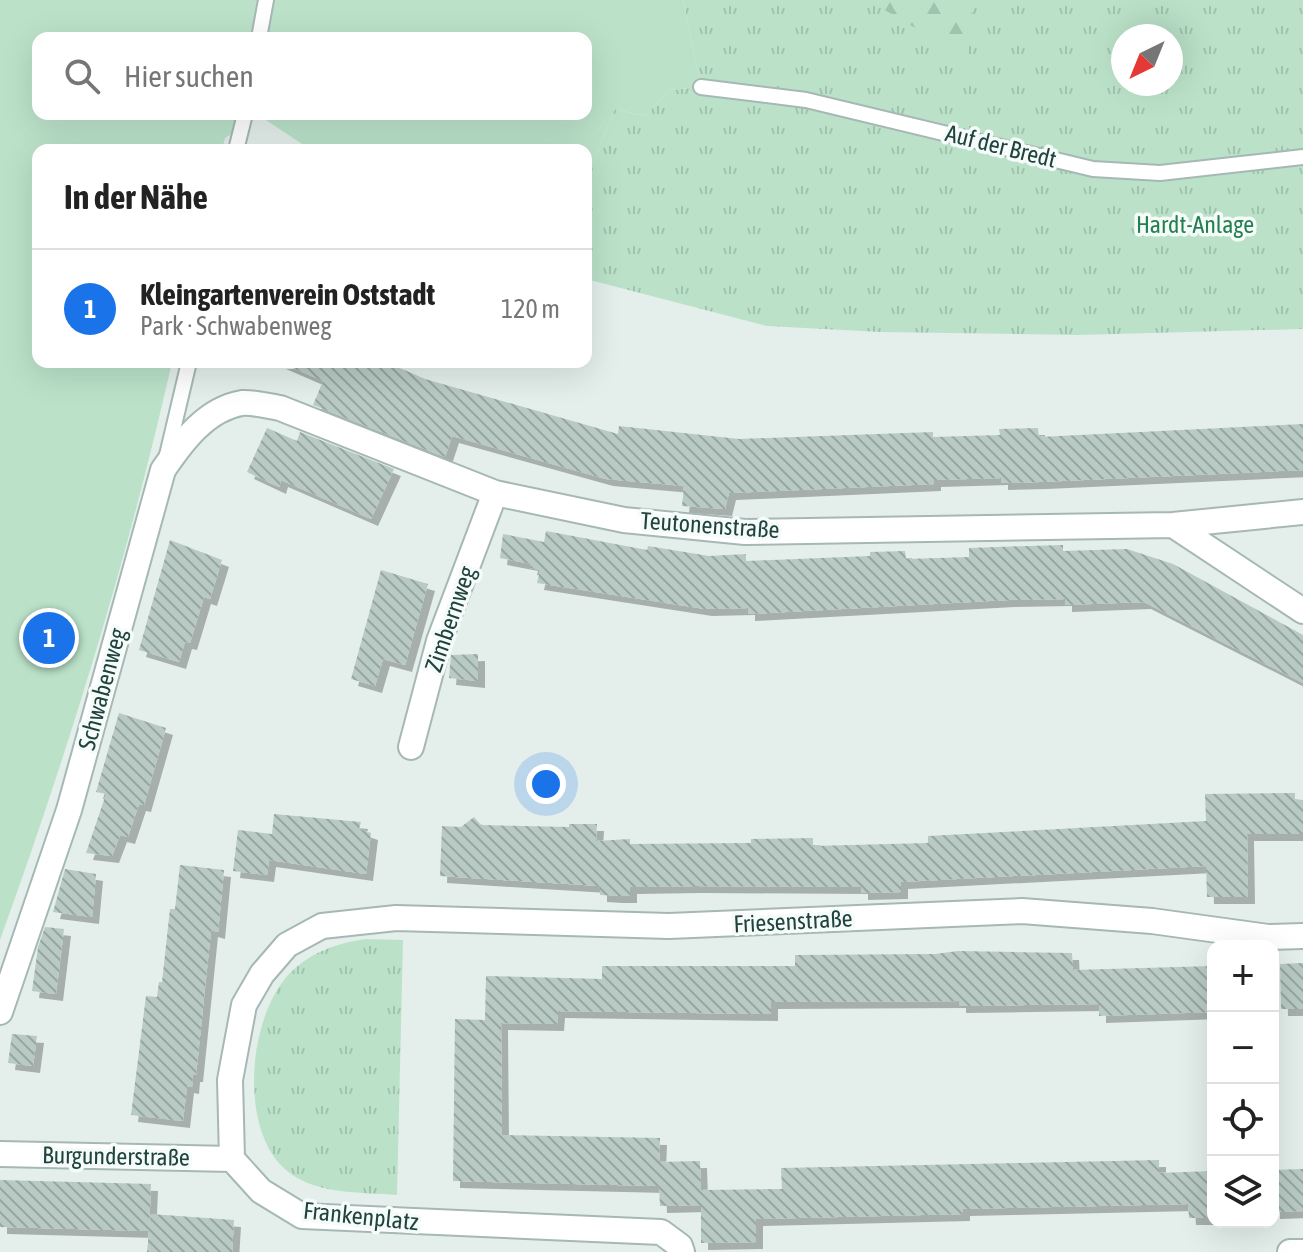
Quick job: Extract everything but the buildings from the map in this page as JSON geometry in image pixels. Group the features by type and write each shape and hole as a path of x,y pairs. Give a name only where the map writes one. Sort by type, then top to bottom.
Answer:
{"street":[{"name":"Teutonenstraße","path":"163,470 179,447 211,415 244,403 280,408 495,493 624,520 745,532 1173,525 1303,512"},
{"name":"Schwabenweg","path":"0,1012 69,810 163,470"},
{"name":"Zimbernweg","path":"411,747 439,641 495,493"},
{"path":"1173,525 1303,611"},
{"name":"Friesenstraße","path":"232,1159 230,1080 244,1005 262,974 287,945 322,926 396,918 669,926 1022,911 1152,921 1268,937 1303,936"},
{"name":"Burgunderstraße","path":"0,1154 232,1159"},
{"name":"Frankenplatz","path":"232,1159 261,1191 302,1216 661,1232 680,1246 682,1252"},
{"path":"1290,1252 1303,1252"}],"lane":[{"path":"260,32 266,0"},
{"name":"Auf der Bredt","path":"701,87 806,100 1093,169 1160,173 1303,157"},
{"path":"238,144 244,120"},
{"name":"Schwabenweg","path":"163,470 188,368"}],"green space":[{"path":"0,0 683,0 701,87 669,90 645,116 615,109 592,165 592,144 302,144 266,120 592,120 592,32 32,32 32,120 254,120 225,138 224,144 32,144 32,368 171,368 116,581 49,798 0,940"},
{"name":"Hardt-Anlage","path":"683,0 1303,0 1303,329 1077,335 880,332 767,326 592,281 592,165 615,109 645,116 669,90 701,87"},
{"path":"868,0 969,0 973,15 966,58"},
{"path":"366,939 403,940 397,1195 328,1189 291,1174 274,1156 262,1133 256,1105 254,1076 257,1046 275,993 290,973 307,959 335,946"}],"place":[{"name":"Kleingartenverein Oststadt","path":"49,638"}]}
